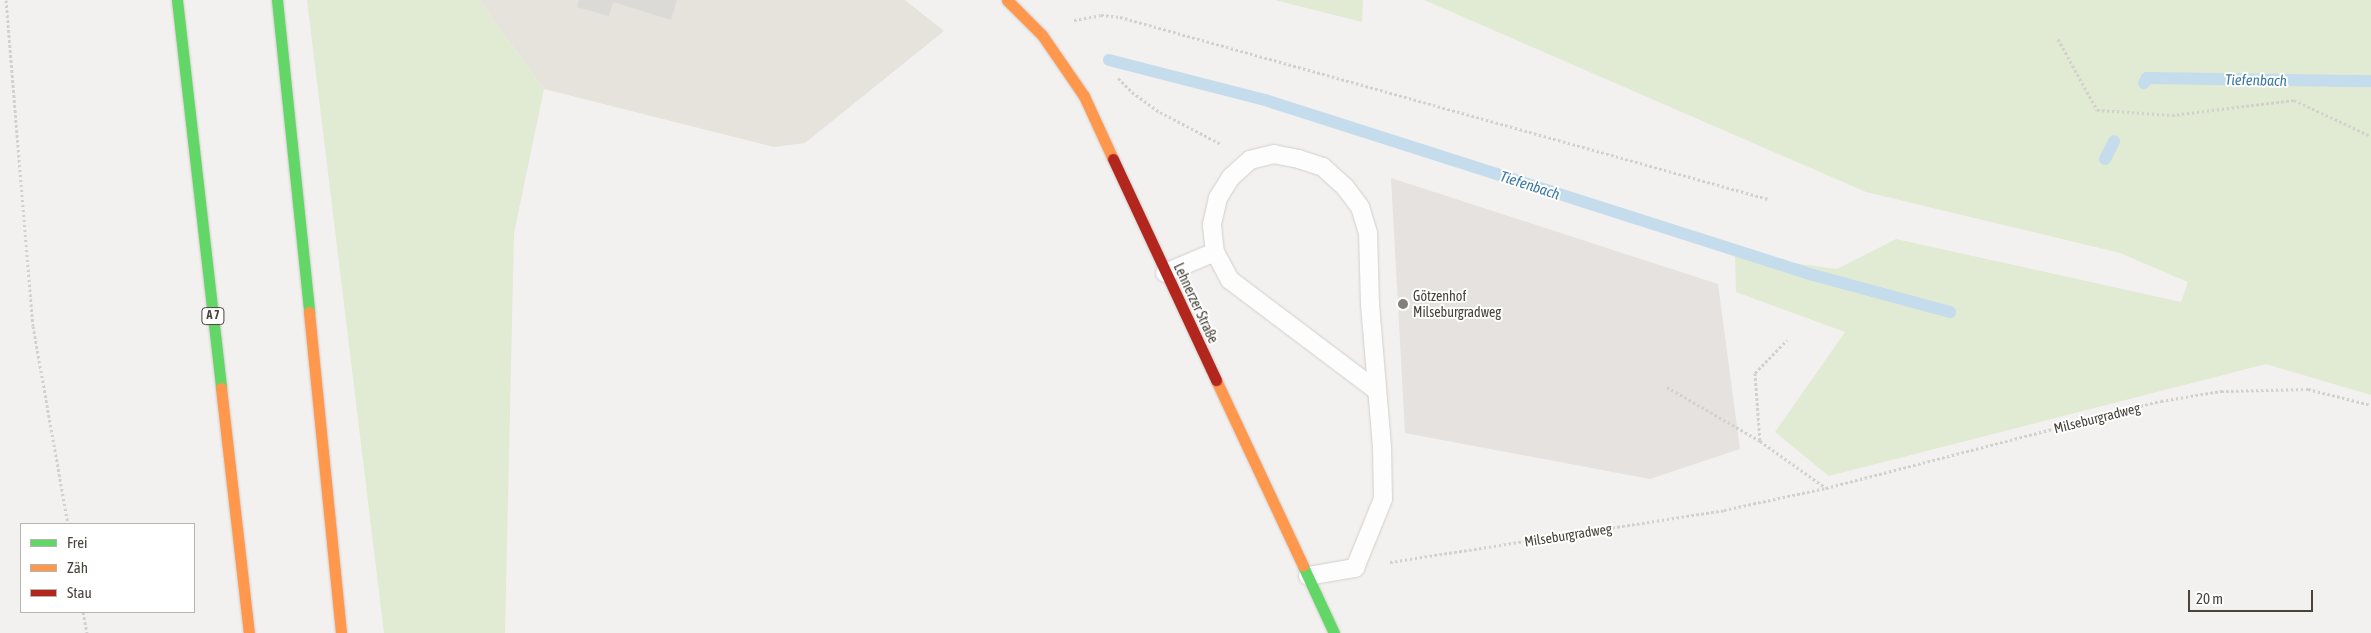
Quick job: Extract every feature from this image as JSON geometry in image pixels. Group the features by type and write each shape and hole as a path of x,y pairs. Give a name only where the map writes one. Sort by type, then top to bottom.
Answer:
{"main road":[{"name":"A 7","path":"177,0 249,633"},
{"path":"277,0 341,633"},
{"name":"Lehnerzer Straße","path":"1007,0 1042,35 1084,96 1334,633"}],"lane":[{"path":"1308,576 1355,568 1383,499 1382,447 1370,304 1368,233 1360,208 1345,187 1323,167 1299,158 1274,154 1250,160 1231,177 1218,198 1212,225 1215,252 1230,280 1376,390"},
{"path":"1165,273 1215,252"}],"path":[{"path":"6,0 33,326 68,523"},
{"path":"1076,27 1070,20 1101,15 1120,17 1768,199"},
{"path":"2058,39 2097,110 2172,115 2294,100 2371,136"},
{"path":"1114,74 1132,92 1160,112 1250,160"},
{"path":"1760,441 1755,373 1786,340"},
{"path":"1667,387 1760,441 1826,488"},
{"name":"Milseburgradweg","path":"1355,568 1724,510 1826,488 2161,401 2221,391 2308,389 2371,405"},
{"path":"83,613 87,633"}],"shaded area":[{"path":"479,0 905,0 944,31 805,143 774,147 544,89"},
{"path":"1391,178 1718,284 1740,449 1650,479 1405,433"}],"green space":[{"path":"307,0 479,0 544,89 514,233 505,633 384,633"},
{"path":"1275,0 1363,0 1362,22"},
{"path":"1424,0 2371,0 2371,395 2266,364 1829,476 1775,432 1845,332 1736,292 1735,255 1837,269 1896,239 2181,302 2188,282 2120,253 1866,192"}],"building":[{"path":"579,0 677,0 671,20 613,2 609,16 577,7"}],"waterway":[{"name":"Tiefenbach","path":"1109,60 1265,100 1813,275 1950,312"},
{"name":"Tiefenbach","path":"2144,83 2147,78 2371,81"},
{"name":"Tiefenbach","path":"2105,159 2114,141"}],"traffic: fast":[{"path":"177,0 221,388"},
{"path":"277,0 309,312"},
{"path":"1303,566 1334,633"}],"traffic: slow":[{"path":"1007,0 1042,35 1084,96 1113,159"},
{"path":"309,312 341,633"},
{"path":"1216,380 1303,566"},
{"path":"221,388 249,633"}],"traffic: jam":[{"path":"1113,159 1216,380"}],"place":[{"name":"Götzenhof Milseburgradweg","path":"1403,304"}]}
